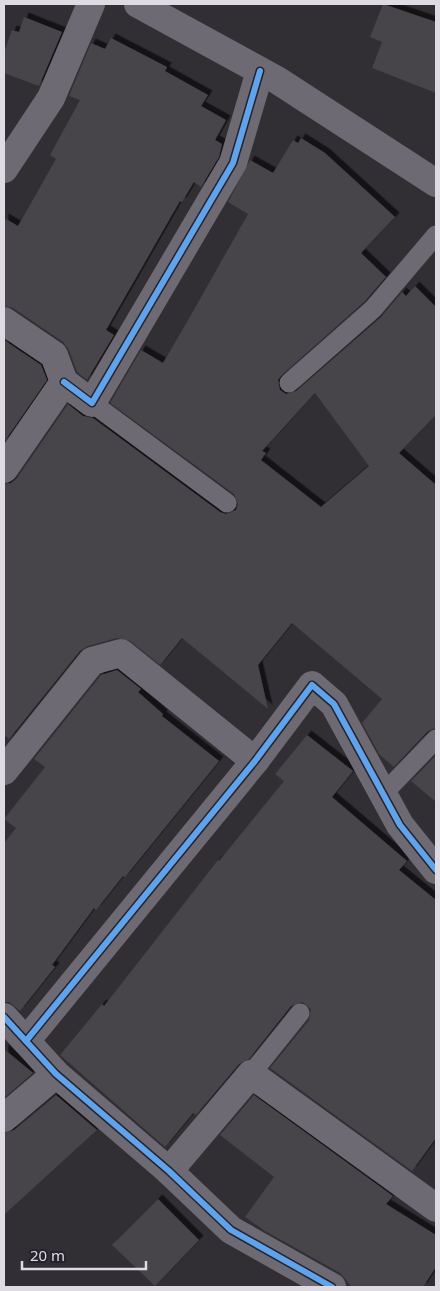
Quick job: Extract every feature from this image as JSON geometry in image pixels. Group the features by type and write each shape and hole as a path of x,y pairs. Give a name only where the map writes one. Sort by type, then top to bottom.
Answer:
{"street":[{"path":"4,169 51,98 91,4"},
{"path":"138,4 260,71 436,182"},
{"path":"4,321 54,355 64,382 92,403 233,163 260,71"},
{"path":"4,469 64,382"},
{"path":"4,771 92,660 121,652 255,761"},
{"path":"26,1041 255,761 312,685 334,704 400,825 436,870"},
{"path":"4,1017 56,1074 168,1171 231,1230 332,1287"},
{"path":"4,1118 56,1074"},
{"path":"168,1171 251,1074 436,1208"}],"lane":[{"path":"289,383 372,309 436,234"},
{"path":"92,403 227,503"},
{"path":"383,794 436,739"},
{"path":"251,1074 300,1013"}],"building":[{"path":"383,4 436,22 436,93 372,68 382,42 370,37"},
{"path":"24,17 62,32 39,86 4,73 4,52 12,30 19,32"},
{"path":"111,38 167,67 165,71 208,95 201,106 226,120 215,140 222,144 219,157 201,187 194,182 182,202 180,201 106,330 114,335 87,380 77,372 69,350 63,342 13,308 4,306 4,218 18,226 56,159 50,155 80,100 69,96 91,43 105,49"},
{"path":"301,138 325,153 395,217 361,253 386,277 365,301 282,375 278,380 280,390 286,394 296,391 381,317 402,292 406,296 415,286 436,307 436,415 399,453 436,485 436,728 428,731 394,767 379,754 362,723 382,699 292,623 258,665 268,709 182,638 160,665 130,641 117,638 88,646 80,651 9,739 4,735 4,484 11,483 17,478 68,404 83,416 93,418 220,512 226,514 236,510 238,504 234,494 110,403 141,350 163,363 187,322 248,214 228,202 250,160 273,173 293,140 298,143","holes":["315,393 369,466 321,507 261,460 266,453 262,451"]},
{"path":"4,340 41,365 47,380 4,442"},
{"path":"117,670 141,689 138,692 163,714 162,716 219,761 125,877 123,876 96,910 94,908 52,965 55,967 20,1011 9,1002 4,1002 4,843 16,828 4,819 45,767 34,759 101,675"},
{"path":"307,735 353,771 332,797 407,861 399,870 436,900 436,1138 412,1171 270,1068 309,1020 311,1009 302,1002 291,1006 249,1059 239,1064 196,1115 193,1113 165,1147 60,1055 102,1004 104,1006 218,860 284,781 275,774"},
{"path":"436,755 436,802 411,781"},
{"path":"4,1049 33,1073 4,1098"},
{"path":"56,1095 97,1130 4,1215 4,1133 14,1130"},
{"path":"254,1095 393,1196 386,1204 436,1235 436,1267 423,1287 352,1287 340,1273 265,1231 245,1217 274,1177 220,1135"},
{"path":"158,1199 199,1240 155,1286 112,1245"}],"cycle path":[{"path":"64,382 92,403 233,163 260,71"},
{"path":"26,1041 255,761 312,685 334,704 400,825 436,870"},
{"path":"4,1017 56,1074 169,1171 231,1230 332,1287"}]}
